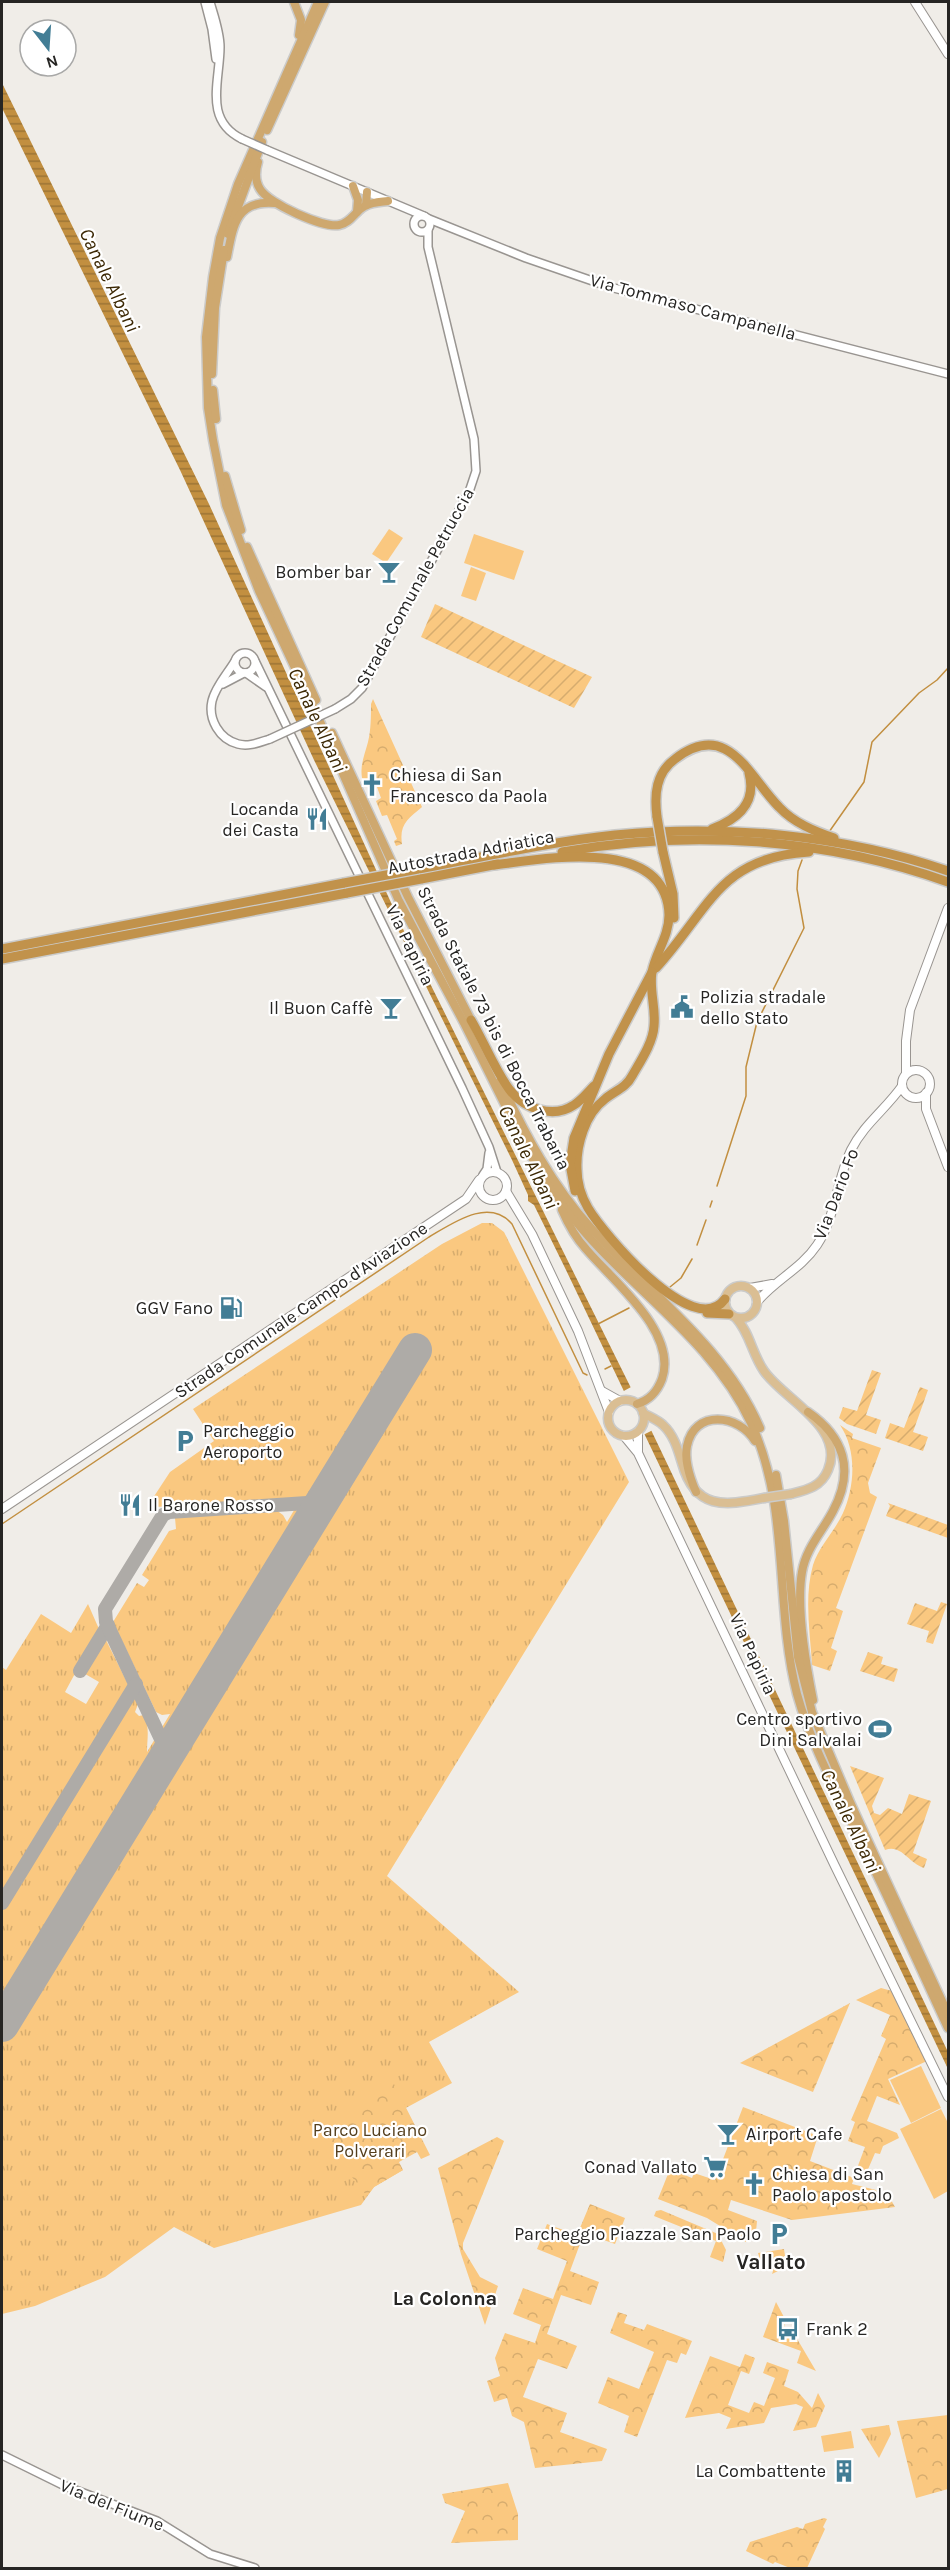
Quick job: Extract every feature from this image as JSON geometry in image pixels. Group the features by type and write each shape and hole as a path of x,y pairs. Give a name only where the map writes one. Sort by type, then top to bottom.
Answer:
{"highway":[{"path":"294,2 300,13 301,32 290,57 285,98 255,173 260,190 275,203 336,226 345,224 357,212 367,192"},
{"name":"Strada Statale 73 bis di Bocca Trabaria","path":"318,2 252,166 232,221 220,268 215,308 212,374 214,408 224,471 244,540 403,888 526,1134 563,1194 600,1238 712,1351 732,1377 752,1410 767,1446 777,1480 799,1663 809,1703 822,1738 903,1920"},
{"name":"Strada Statale 73 bis di Bocca Trabaria","path":"325,2 287,78 229,209 220,238 208,307 206,337 208,408 226,505 258,591 318,717 399,901 465,1023 515,1128 555,1196 601,1250 714,1362 746,1413 766,1460 776,1510 789,1654 799,1701 825,1767 903,1920"},
{"path":"353,186 362,203"},
{"path":"215,308 230,240 240,214 253,204 275,203"},
{"path":"362,203 392,203"},
{"path":"733,1316 694,1312 669,1299 602,1231 578,1199 571,1177 571,1152 574,1138 628,1016 669,938 674,916 673,894 657,816 655,795 660,777 668,765 683,753 705,747 722,748 739,757 773,801 791,818 817,832 851,844"},
{"path":"708,831 731,821 744,810 751,792 749,771"},
{"name":"Autostrada Adriatica","path":"2,949 418,869 601,837 649,832 708,831 851,844 897,854 948,871"},
{"name":"Autostrada Adriatica","path":"2,959 566,851 654,841 743,841 834,851 948,882"},
{"path":"652,972 680,940 710,897 735,874 754,863 776,856 834,851"},
{"path":"494,865 585,856 626,863 646,873 662,891 669,913 666,936 652,972 653,1034 629,1082 602,1101 591,1116 578,1150 578,1180 583,1197 593,1215 639,1267 667,1293 682,1303 699,1309 713,1308 725,1299"},
{"path":"471,1020 508,1088 530,1107 549,1111 568,1108 579,1101 598,1082"},
{"path":"555,1196 576,1236 643,1313 660,1343 664,1361 662,1379 654,1394 637,1404"},
{"path":"808,1412 832,1432 841,1451 843,1466 838,1500 807,1553 801,1578 807,1663 822,1738"},
{"path":"696,1492 688,1466 687,1446 692,1432 705,1422 720,1419 737,1423 752,1436 766,1460"},
{"path":"903,1920 948,2014"},
{"path":"903,1920 948,2028"}],"main road":[{"path":"915,2 948,54"},
{"path":"926,1108 902,1086 906,1073 907,1026 910,1010 948,908"},
{"path":"907,1054 918,1070 926,1074 930,1081 926,1094 926,1108 948,1167"},
{"path":"906,1073 918,1070"},
{"name":"Via Dario Fo","path":"757,1302 801,1264 817,1245 829,1220 852,1148 872,1119 889,1103 902,1086"},
{"path":"912,1097 926,1094"},
{"name":"Via Dario Fo","path":"889,1103 912,1097"},
{"path":"466,1199 479,1196 489,1200 498,1199 506,1191 506,1180 497,1172 491,1172 481,1178 480,1192 489,1200"},
{"name":"Strada Comunale Campo d'Aviazione","path":"2,1509 466,1199 481,1178"},
{"name":"Via Papiria","path":"506,1191 578,1331 609,1412 610,1427 624,1436 638,1453 948,2097"},
{"name":"Via Papiria","path":"498,1199 520,1215"},
{"name":"Via Dario Fo","path":"750,1288 759,1288 779,1281"},
{"path":"600,1390 611,1398 637,1404 643,1413 661,1423 675,1442 686,1477 696,1492 707,1499 722,1503 764,1498 791,1494 816,1485 825,1476 830,1463 831,1452 827,1438 808,1412 768,1376 750,1340 726,1309 725,1299 734,1287 750,1288 757,1302 750,1321 750,1340"},
{"path":"733,1316 746,1318 754,1312"},
{"path":"609,1412 620,1401"},
{"name":"Via Papiria","path":"638,1453 636,1440 643,1413"},
{"path":"624,1436 640,1428 661,1423"}],"street":[{"path":"205,2 212,29 217,70"},
{"path":"210,2 220,47 217,70"},
{"name":"Via Tommaso Campanella","path":"217,70 218,117 227,130 242,139 392,203 428,223"},
{"name":"Via Tommaso Campanella","path":"392,203 416,228"},
{"name":"Via Tommaso Campanella","path":"416,228 417,218 428,223 443,224 526,258 610,287 948,374"},
{"name":"Via Tommaso Campanella","path":"416,228 428,223"},
{"name":"Strada Comunale Petruccia","path":"235,661 212,699 211,714 216,727 225,738 239,744 254,744 270,739 335,709 351,699 362,688 469,492 476,471 474,439 428,247 428,223"},
{"name":"Strada Comunale Petruccia","path":"416,228 428,247"},
{"path":"219,687 253,669 255,661 246,653 239,655 235,661"},
{"name":"Via Papiria","path":"235,661 238,670 271,693"},
{"name":"Via Papiria","path":"255,661 489,1147 497,1172"},
{"path":"481,1178 487,1169 489,1147"},
{"name":"Via del Fiume","path":"2,2456 65,2486 157,2521 210,2554 255,2568"}],"green space":[{"path":"389,529 403,538 386,563 372,554"},
{"path":"474,534 524,551 514,580 464,563"},
{"path":"471,567 486,573 476,601 461,596"},
{"path":"435,604 592,677 574,708 421,637"},
{"path":"373,699 422,807 406,822 402,831 402,844 396,846 394,841 397,839 387,815 382,816 376,801 381,798 377,787 380,785 378,780 364,785 362,779 362,763 369,737"},
{"path":"482,1223 492,1223 504,1232 629,1482 387,1876 519,1992 429,2042 452,2083 378,2123 376,2146 403,2170 374,2187 361,2205 214,2248 174,2227 105,2277 35,2306 2,2314 2,1667 6,1670 41,1614 71,1633 88,1604 99,1629 65,1692 86,1704 99,1682 80,1671 103,1634 138,1704 135,1712 139,1716 144,1715 146,1720 147,1752 170,1714 162,1715 156,1712 113,1622 137,1583 144,1587 149,1580 142,1575 169,1531 176,1529 175,1518 276,1510 287,1522 302,1497 156,1507 149,1504 170,1472 214,1441 193,1409 442,1244"},
{"path":"872,1370 881,1373 866,1415 881,1420 876,1434 847,1424 839,1418 843,1407 857,1411"},
{"path":"920,1387 928,1390 913,1432 928,1437 923,1451 885,1438 890,1423 904,1428"},
{"path":"840,1425 853,1434 852,1438 881,1448 868,1483 870,1493 877,1497 836,1608 843,1611 831,1648 837,1651 830,1671 812,1665 808,1602 813,1565 843,1513 852,1480 852,1457 846,1435"},
{"path":"888,1503 948,1525 948,1538 886,1516 890,1506"},
{"path":"831,1545 846,1550 837,1574 823,1569"},
{"path":"941,1602 947,1604 933,1644 926,1642 929,1631 907,1624 915,1603 937,1611"},
{"path":"868,1652 883,1657 881,1664 898,1669 894,1682 860,1671"},
{"path":"850,1766 884,1778 872,1806 874,1813 880,1815 888,1808 902,1814 909,1794 931,1801 913,1853 927,1859 924,1868 901,1852 885,1850"},
{"path":"881,1988 892,1991 927,2061 888,2079 900,2105 877,2096 867,2121 897,2133 899,2138 883,2146 880,2154 875,2153 866,2174 856,2171 865,2147 848,2141 855,2122 851,2120 886,2039 881,2036 890,2015 856,2000"},
{"path":"850,2003 813,2092 740,2063"},
{"path":"921,2066 941,2108 911,2123 890,2080"},
{"name":"Parco Luciano Polverari","path":"385,2082 394,2084 430,2155 421,2159 417,2152 399,2162 403,2170 374,2187 367,2196 319,2135"},
{"path":"743,2107 818,2136 810,2161 854,2178 852,2184 876,2190 885,2204 891,2200 895,2207 792,2220 731,2200 728,2210 757,2221 756,2232 746,2242 707,2218 658,2199 670,2169 692,2178 694,2173 715,2180"},
{"path":"941,2109 948,2123 948,2191 934,2199 900,2129"},
{"path":"497,2137 504,2141 463,2243 463,2249 480,2277 498,2286 485,2325 461,2254 438,2168"},
{"path":"590,2204 625,2218 615,2244 584,2233 570,2271 599,2282 591,2305 561,2295 547,2334 577,2346 567,2369 538,2359 523,2397 567,2413 560,2432 607,2449 602,2461 535,2468 524,2422 512,2416 507,2398 494,2402 487,2381 500,2376 495,2358 505,2333 535,2343 541,2325 513,2314 523,2288 553,2299 567,2261 537,2249 547,2224 577,2235"},
{"path":"661,2210 718,2234 726,2250 723,2262 710,2257 716,2241 654,2216 656,2211"},
{"path":"784,2249 785,2256 781,2258 784,2268 772,2274 773,2271 769,2265 762,2266 758,2253"},
{"path":"776,2302 785,2319 784,2328 788,2334 796,2337 816,2371 797,2363 801,2351 763,2337"},
{"path":"618,2312 627,2315 624,2323 644,2330 647,2324 692,2341 686,2355 681,2353 677,2363 667,2360 637,2437 624,2432 629,2416 598,2403 608,2377 639,2389 654,2352 610,2333"},
{"path":"745,2354 755,2358 749,2374 741,2371 728,2405 749,2413 754,2402 764,2406 775,2378 763,2373 767,2362 789,2370 784,2386 798,2392 812,2408 818,2393 825,2406 816,2427 793,2431 803,2407 796,2404 771,2408 764,2423 726,2429 731,2418 719,2413 685,2418 710,2356 740,2367"},
{"path":"948,2415 948,2489 916,2498 897,2421"},
{"path":"889,2425 891,2434 879,2458 861,2429"},
{"path":"851,2431 854,2448 824,2452 821,2436"},
{"path":"508,2483 518,2514 518,2540 451,2543 465,2511 445,2503 442,2494"},
{"path":"827,2519 823,2527 825,2529 807,2568 790,2568 775,2562 773,2564 746,2551 750,2542 797,2527 803,2529 805,2524"}],"shaded area":[{"path":"2,83 209,504 404,931 631,1388 948,2052 948,2069 566,1270 534,1205 528,1201 528,1195 512,1160 314,760 180,470 2,108"}],"pier":[{"path":"633,1386 653,1430 641,1436 620,1393"}],"waterway":[{"path":"829,832 864,782 872,742 919,693 937,680 948,668"},
{"path":"717,1186 746,1096 746,1067 757,1022 804,928 797,889 798,871 802,860"},
{"path":"710,1207 712,1201"},
{"path":"2,1524 429,1237 471,1215 493,1213 503,1216 512,1224 583,1373 587,1375"},
{"path":"697,1245 706,1220"},
{"path":"670,1287 681,1278 692,1259"},
{"path":"598,1324 629,1308"},
{"path":"605,1369 611,1366"}],"taxiway":[{"path":"168,1754 106,1622 105,1609 163,1515 169,1512 322,1502"},
{"path":"80,1671 108,1625"},
{"path":"2,1903 136,1684"}],"runway":[{"path":"2,2025 415,1350"}],"place":[{"name":"Bomber bar","path":"389,572"},
{"name":"Chiesa di San Francesco da Paola","path":"372,785"},
{"name":"Locanda dei Casta","path":"317,819"},
{"name":"Polizia stradale dello Stato","path":"682,1007"},
{"name":"Il Buon Caffè","path":"391,1008"},
{"name":"GGV Fano","path":"231,1308"},
{"name":"Parcheggio Aeroporto","path":"185,1441"},
{"name":"Il Barone Rosso","path":"130,1505"},
{"name":"Centro sportivo Dini Salvalai","path":"880,1729"},
{"name":"Airport Cafe","path":"728,2134"},
{"name":"Conad Vallato","path":"715,2167"},
{"name":"Chiesa di San Paolo apostolo","path":"754,2184"},
{"name":"Parcheggio Piazzale San Paolo","path":"779,2234"},
{"name":"Frank 2","path":"788,2329"},
{"name":"La Combattente","path":"844,2471"}],"district":[{"name":"Vallato","path":"771,2262"},
{"name":"La Colonna","path":"445,2298"}],"water label":[{"name":"Canale Albani","path":"110,280"},
{"name":"Canale Albani","path":"318,720"},
{"name":"Canale Albani","path":"529,1157"},
{"name":"Canale Albani","path":"851,1821"}]}
